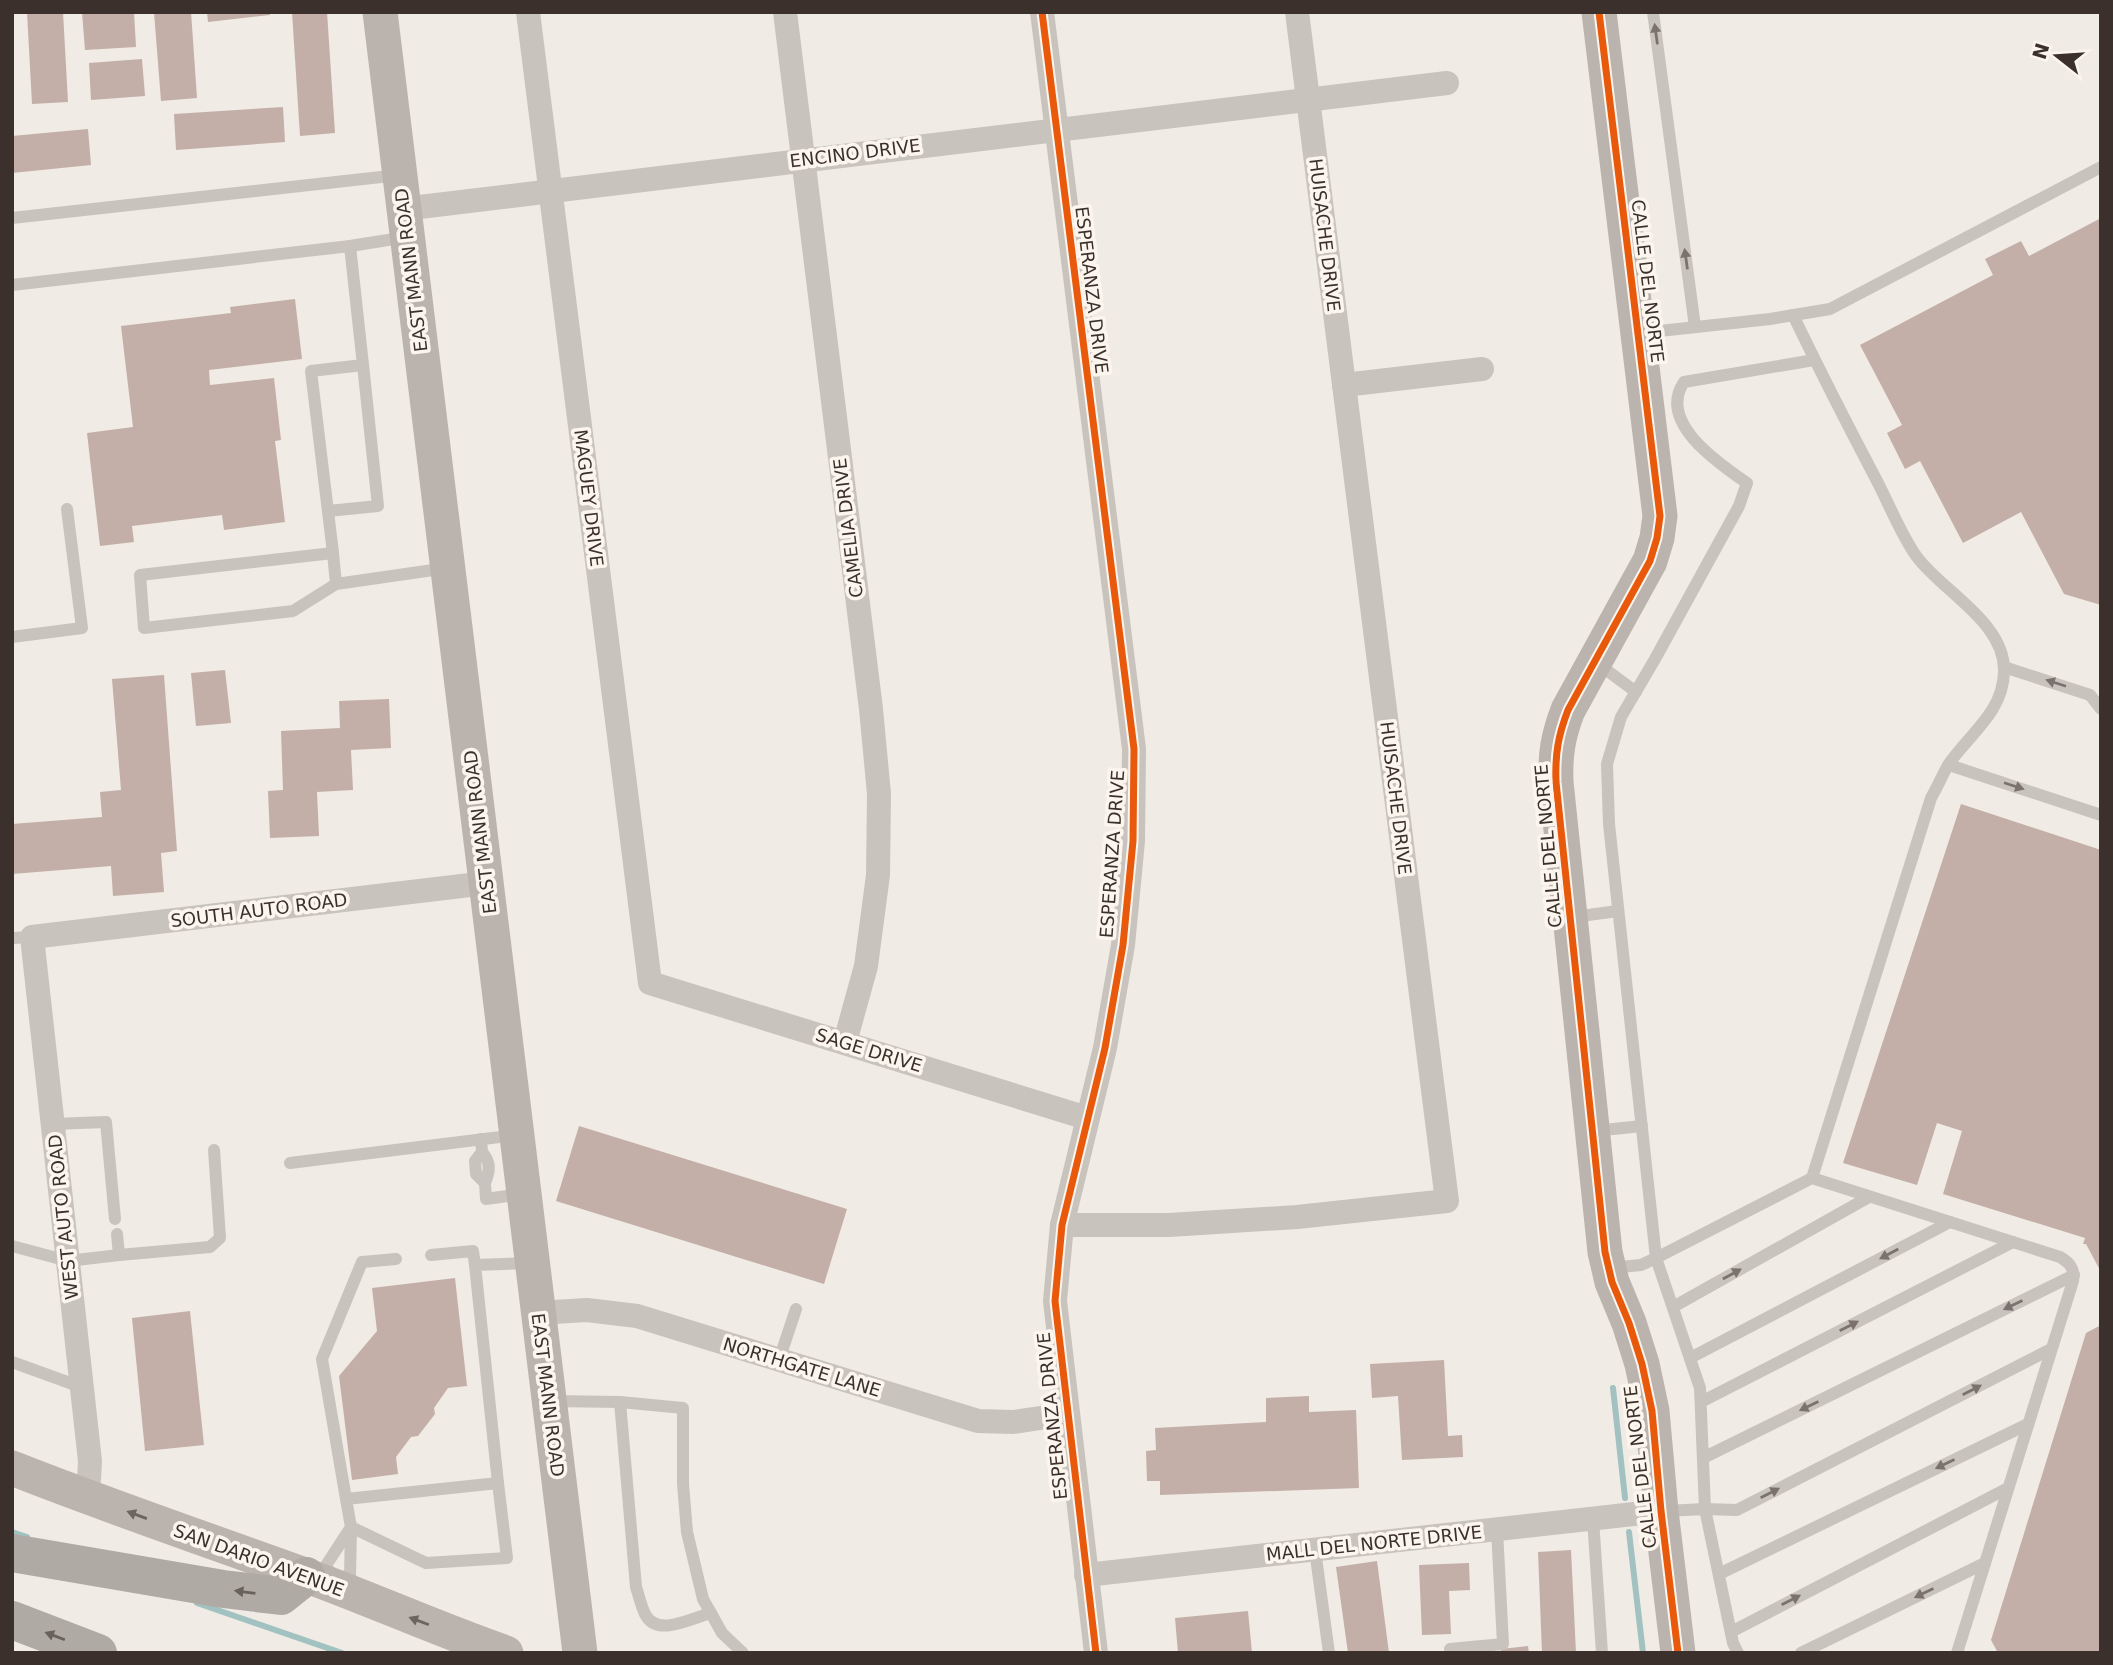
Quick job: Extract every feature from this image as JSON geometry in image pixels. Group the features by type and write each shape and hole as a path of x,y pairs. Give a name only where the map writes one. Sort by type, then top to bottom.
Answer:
{"highway":[{"path":"12,1553 223,1589 281,1596 323,1579"},
{"path":"12,1620 98,1653"}],"street":[{"name":"EAST MANN ROAD","path":"380,12 580,1653"},
{"name":"MAGUEY DRIVE","path":"528,12 650,983"},
{"name":"CAMELIA DRIVE","path":"785,12 879,794 878,875 866,966 845,1042"},
{"name":"ESPERANZA DRIVE","path":"1042,12 1134,749 1133,841 1123,945 1105,1048 1062,1224 1055,1301 1096,1653"},
{"name":"HUISACHE DRIVE","path":"1062,1224 1169,1225 1284,1218 1447,1201 1297,12"},
{"name":"CALLE DEL NORTE","path":"1599,12 1660,516 1650,561 1568,710 1555,754 1556,782 1605,1252 1608,1268 1642,1364 1652,1411 1678,1653"},
{"name":"ENCINO DRIVE","path":"403,207 1447,83"},
{"path":"1344,385 1482,369"},
{"name":"SOUTH AUTO ROAD","path":"22,937 486,883"},
{"name":"WEST AUTO ROAD","path":"22,937 53,1124 89,1461 88,1498"},
{"name":"SAGE DRIVE","path":"650,983 1087,1118"},
{"name":"NORTHGATE LANE","path":"537,1313 587,1310 637,1316 978,1420 1013,1422 1067,1414"},
{"name":"SAN DARIO AVENUE","path":"12,1468 88,1498 323,1579 468,1644 506,1653"},
{"name":"MALL DEL NORTE DRIVE","path":"1086,1575 1661,1511"}],"lane":[{"path":"1653,12 1695,327"},
{"path":"1639,333 1830,309 2101,167"},
{"path":"12,218 403,207"},
{"path":"12,285 350,246 403,207"},
{"path":"328,511 378,506 350,246"},
{"path":"1608,1268 1641,1265 1812,1178 1931,799 1949,765 1981,728 1997,704 2003,689 2002,650 1992,633 1916,556 1793,315"},
{"path":"1738,1653 1733,1643 1705,1509 1700,1388 1656,1258 1609,824 1607,764 1621,716 1739,506 1747,483 1720,464 1694,439 1679,416 1676,403 1678,391 1684,382 1814,360"},
{"path":"336,584 312,371 363,365"},
{"path":"12,637 82,628 68,509"},
{"path":"333,553 140,575 144,628 293,611 336,584 448,568"},
{"path":"1595,661 1636,692"},
{"path":"2004,667 2090,695 2101,709"},
{"path":"1949,765 2101,815"},
{"path":"1569,917 1618,911"},
{"path":"53,1124 106,1122 115,1219"},
{"path":"1592,1131 1642,1126"},
{"path":"290,1163 481,1145 516,1135"},
{"path":"481,1145 475,1161 476,1174 485,1183 486,1199 523,1194"},
{"path":"12,1246 68,1261 210,1247 220,1238 214,1150"},
{"path":"1812,1178 2060,1257 2071,1265 2074,1275 1957,1653"},
{"path":"1673,1307 1868,1197"},
{"path":"1690,1358 1950,1222"},
{"path":"117,1234 119,1255"},
{"path":"1701,1402 2013,1242"},
{"path":"351,1527 426,1563 507,1558 473,1251 431,1255"},
{"path":"351,1527 325,1567 323,1579 350,1577 351,1527 322,1359 362,1262 396,1258"},
{"path":"475,1265 531,1263"},
{"path":"1703,1458 2074,1275"},
{"path":"779,1360 796,1309"},
{"path":"1661,1511 1737,1510 2051,1349"},
{"path":"12,1362 81,1387"},
{"path":"548,1401 621,1402 683,1408 683,1484 687,1532 703,1599 722,1633 743,1653"},
{"path":"621,1402 636,1587 646,1616 654,1624 668,1626 710,1612"},
{"path":"1719,1574 2028,1424"},
{"path":"346,1499 498,1483"},
{"path":"1731,1632 2008,1488"},
{"path":"1593,1519 1602,1653"},
{"path":"1450,1649 1503,1644 1497,1530"},
{"path":"1315,1550 1329,1653"},
{"path":"1801,1653 1985,1563"}],"building":[{"path":"27,12 63,12 68,102 32,104"},
{"path":"82,12 134,12 136,47 85,50"},
{"path":"154,12 191,12 197,98 161,101"},
{"path":"207,12 270,12 270,15 208,22"},
{"path":"292,12 327,12 335,133 300,136"},
{"path":"142,59 145,96 91,100 89,63"},
{"path":"283,107 285,142 176,150 174,114"},
{"path":"88,129 91,165 12,173 12,136"},
{"path":"2101,218 2101,605 2064,594 2021,512 1963,543 1920,461 1905,469 1887,433 1902,425 1860,345 1993,275 1985,259 2021,241 2029,256"},
{"path":"295,299 302,359 209,370 210,385 274,378 281,440 275,441 285,522 224,530 222,515 132,526 134,542 100,546 87,433 133,427 121,326 231,313 230,307"},
{"path":"225,670 231,723 196,726 191,673"},
{"path":"164,675 177,851 161,853 164,892 113,896 111,866 12,874 12,824 102,817 100,792 121,790 112,679"},
{"path":"389,699 391,748 351,750 353,790 317,792 319,836 270,838 268,791 283,790 281,731 340,728 339,701"},
{"path":"1961,804 2101,850 2101,1272 2086,1244 2083,1244 2085,1238 1943,1194 1962,1131 1937,1123 1917,1185 1843,1163"},
{"path":"579,1126 847,1209 824,1284 556,1201"},
{"path":"455,1278 467,1386 448,1388 434,1408 435,1414 418,1436 411,1437 396,1457 398,1474 352,1480 339,1376 377,1331 372,1288"},
{"path":"190,1311 204,1445 145,1451 132,1318"},
{"path":"2101,1325 2101,1653 1998,1653 1991,1640 2086,1333"},
{"path":"1444,1360 1448,1436 1462,1435 1463,1457 1402,1460 1398,1396 1372,1398 1370,1364"},
{"path":"1309,1396 1309,1412 1356,1410 1359,1488 1160,1495 1160,1481 1147,1481 1146,1451 1156,1450 1155,1428 1266,1422 1266,1398"},
{"path":"1571,1550 1576,1653 1542,1653 1538,1552"},
{"path":"1377,1561 1389,1653 1348,1653 1336,1567"},
{"path":"1469,1563 1470,1590 1449,1591 1451,1634 1422,1635 1419,1565"},
{"path":"1248,1611 1252,1653 1178,1653 1175,1618"},
{"path":"1528,1646 1529,1653 1501,1653 1501,1649"}],"waterway":[{"path":"1613,1388 1625,1498"},
{"path":"12,1532 27,1537"},
{"path":"1629,1532 1643,1653"},
{"path":"197,1603 342,1653"}],"cycle path":[{"path":"1042,12 1134,749 1133,841 1123,945 1105,1048 1062,1225 1055,1301 1096,1653"},
{"path":"1599,12 1660,516 1650,561 1568,710 1558,745 1556,782 1605,1252 1612,1282 1642,1364 1652,1411 1678,1653"}]}
